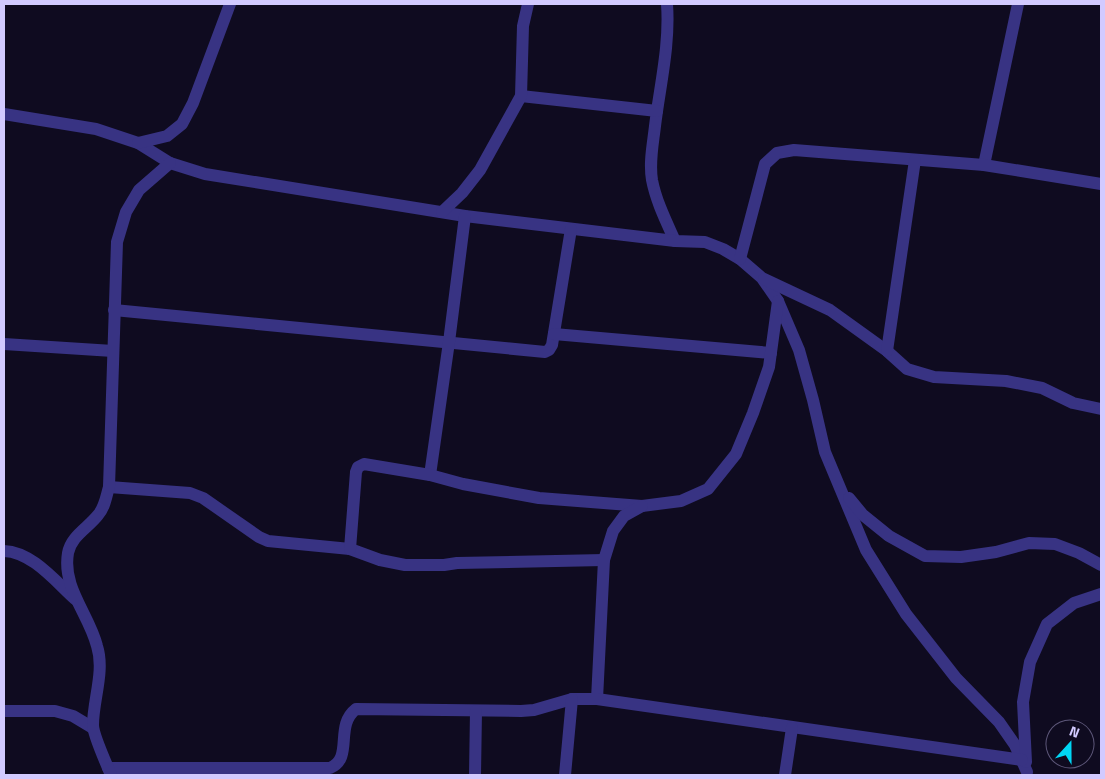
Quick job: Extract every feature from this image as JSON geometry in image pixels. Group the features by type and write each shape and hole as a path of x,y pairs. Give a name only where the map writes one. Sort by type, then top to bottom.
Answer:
{"street":[{"path":"138,143 167,136 182,124 193,103 230,4"},
{"path":"442,212 462,193 480,170 521,96 523,26 528,4"},
{"path":"666,4 668,22 666,55 651,155 655,195 675,241"},
{"path":"984,165 1018,4"},
{"path":"521,96 657,111"},
{"path":"4,114 96,129 138,143 170,163 205,174 464,216 675,241 704,242 723,249 740,259 762,278 778,301 799,350 814,400 825,452 866,550 906,614 956,678 1000,722 1015,745 1025,769"},
{"path":"740,259 764,164 776,153 794,150 984,165 1101,184"},
{"path":"887,351 915,160"},
{"path":"170,163 140,190 126,212 117,242 109,487 104,506 98,516 72,540 68,553 67,574 76,601 94,634 98,648 99,672 92,728 109,771 330,768 337,765 341,760 346,723 349,714 356,709 534,710 572,699 597,699 792,728 1025,769"},
{"path":"430,475 449,342 464,216"},
{"path":"114,310 545,352 552,345 571,228"},
{"path":"762,278 830,310 887,351 907,369 934,378 1006,381 1042,388 1073,403 1101,409"},
{"path":"350,548 356,472 358,467 364,464 430,475 463,484 539,498 642,506 681,501 708,489 736,454 753,413 769,367 778,301"},
{"path":"554,334 771,353"},
{"path":"4,344 113,351"},
{"path":"840,486 863,515 889,536 925,556 961,557 996,552 1028,543 1056,544 1079,553 1101,565"},
{"path":"109,487 190,494 203,498 259,537 268,541 350,548 380,560 405,565 604,560"},
{"path":"597,699 604,560 613,531 624,516 642,506"},
{"path":"4,551 11,551 33,561 76,601"},
{"path":"1025,769 1023,702 1030,662 1047,624 1074,603 1101,594"},
{"path":"565,775 572,699"},
{"path":"4,711 55,711 72,716 92,728"},
{"path":"474,775 476,711"},
{"path":"785,775 792,728"}]}
